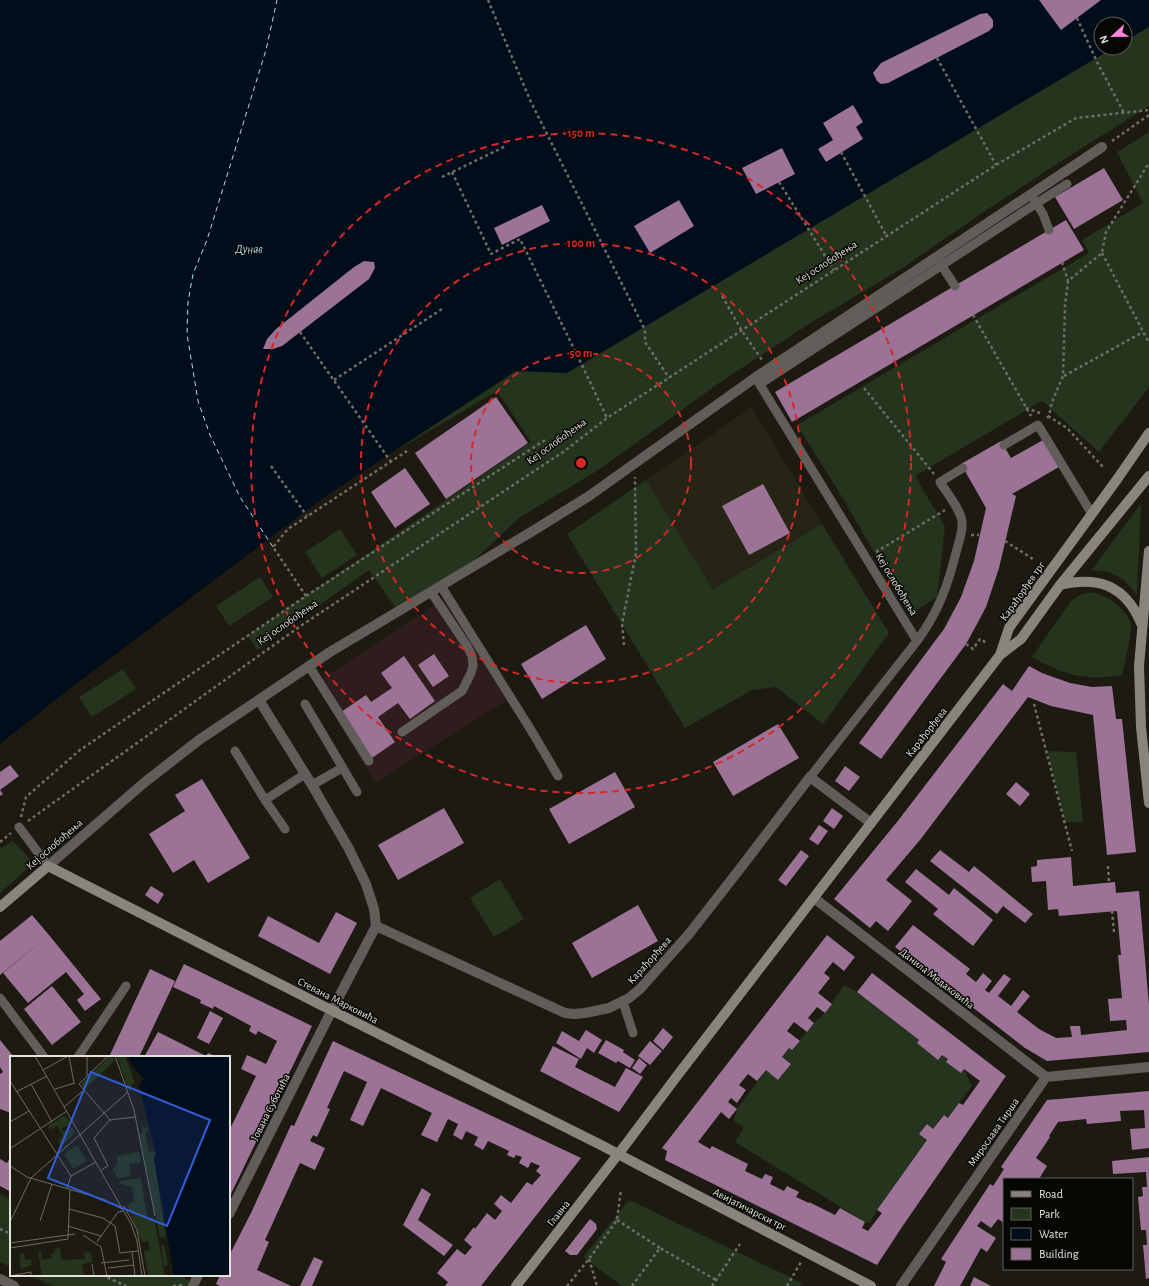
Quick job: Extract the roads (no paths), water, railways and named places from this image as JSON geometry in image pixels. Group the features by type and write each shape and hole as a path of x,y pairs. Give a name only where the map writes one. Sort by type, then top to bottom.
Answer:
{"main road":[{"name":"Карађорђев трг","path":"1000,655 1009,628 1149,433"},
{"path":"1000,655 1021,639 1060,585 1149,476"},
{"path":"1149,552 1142,624 1139,684 1142,743 1149,803"},
{"path":"1060,585 1071,582 1091,581 1105,584 1113,588 1130,602 1136,610 1142,624"},
{"name":"Карађорђева","path":"618,1154 676,1076 1000,655"},
{"name":"Кеј ослобођења","path":"0,907 48,866"},
{"name":"Стевана Марковића","path":"48,866 618,1154"},
{"name":"Авијатичарски трг","path":"618,1154 871,1286"},
{"name":"Главна","path":"516,1286 618,1154"}],"street":[{"name":"Кеј ослобођења","path":"48,866 145,782 199,740 330,652 536,530 589,496 758,380 768,368 939,261 1034,198 1102,148"},
{"path":"259,700 341,833 366,884 374,909 376,926 332,1010"},
{"path":"810,777 871,823"},
{"name":"Карађорђева","path":"376,926 565,1013 574,1014 609,1008 623,1002 640,989 672,954 810,777"},
{"name":"Данила Медаковића","path":"814,898 1046,1076"},
{"name":"Јована Суботића","path":"230,1212 332,1010"},
{"path":"1046,1076 1149,1067"},
{"name":"Мирослава Тирша","path":"901,1286 1046,1076"},
{"path":"0,1280 14,1286"}],"lane":[{"path":"1050,230 1034,198 1067,184"},
{"path":"758,380 939,261 955,286"},
{"name":"Кеј ослобођења","path":"758,380 916,641"},
{"path":"1004,445 1038,425 1092,514"},
{"path":"916,641 932,619 939,605 953,566 961,536 962,523 954,504 940,482 963,468"},
{"path":"441,586 558,776"},
{"path":"402,732 462,690 473,666 472,656 467,646 431,592"},
{"name":"Карађорђева","path":"810,777 916,641"},
{"path":"309,666 369,761"},
{"path":"305,704 357,792"},
{"path":"235,751 285,829"},
{"path":"312,785 342,768"},
{"path":"265,800 305,774"},
{"path":"19,827 48,866"},
{"path":"79,1056 126,986"},
{"path":"0,998 43,1056"},
{"path":"623,1002 633,1032"}],"water":[{"name":"Дунав","path":"0,0 1149,0 1149,27 1133,36 1133,16 1093,16 1093,56 1100,56 567,373 516,371 323,498 73,686 0,744"}]}
